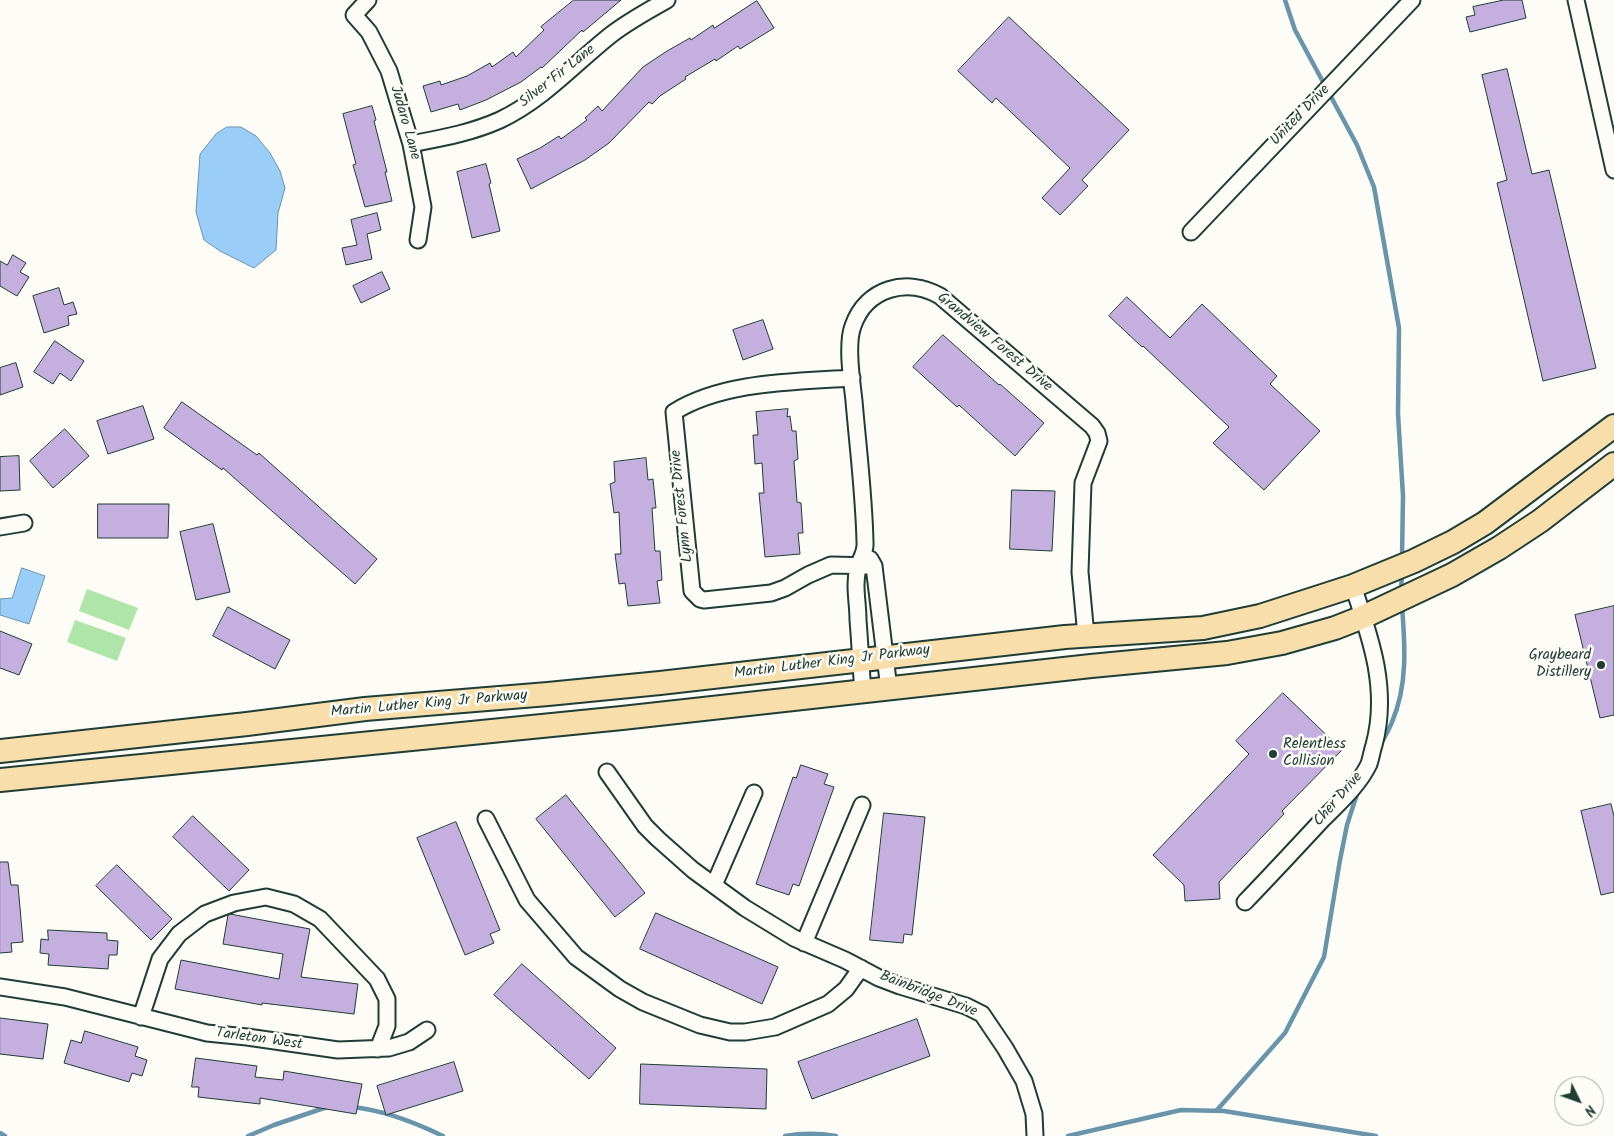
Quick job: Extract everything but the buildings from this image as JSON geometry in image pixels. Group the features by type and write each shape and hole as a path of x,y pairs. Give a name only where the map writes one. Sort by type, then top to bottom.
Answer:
{"main road":[{"name":"Martin Luther King Jr Parkway","path":"0,751 365,709 604,689 1086,636 1203,628 1260,616 1353,586 1414,561 1453,542 1485,522 1614,426"},
{"name":"Martin Luther King Jr Parkway","path":"0,780 622,718 1227,653 1282,644 1334,628 1452,575 1499,548 1540,521 1614,464"}],"street":[{"name":"Judaro Lane","path":"368,0 354,15 368,32 389,71 412,144 423,207 418,240"},
{"name":"Silver Fir Lane","path":"412,144 460,135 501,119 528,104 613,33 667,0"},
{"name":"United Drive","path":"1191,232 1412,0"},
{"path":"1576,0 1614,170"},
{"name":"Grandview Forest Drive","path":"863,692 856,585 858,566 865,551 864,503 852,378 851,338 852,327 856,317 876,296 891,288 903,286 929,289 940,296 1092,426 1097,433 1099,441 1083,482 1081,562 1086,636"},
{"name":"Lynn Forest Drive","path":"852,378 762,384 712,396 684,406 674,412 692,591 696,596 704,600 771,593 831,565 874,566"},
{"path":"0,527 24,523"},
{"name":"Grandview Forest Drive","path":"865,551 874,566 889,689"},
{"name":"Cher Drive","path":"1245,902 1345,796 1369,763 1379,725 1380,708 1375,659 1353,586"},
{"name":"Bainbridge Drive","path":"607,772 645,826 693,870 745,908 794,938 900,986 966,1006 982,1014 1024,1080 1034,1114 1035,1136"},
{"path":"714,885 754,793"},
{"path":"804,942 862,805"},
{"name":"Bainbridge Drive","path":"486,819 527,900 576,957 643,1002 700,1025 730,1032 744,1032 775,1027 828,1004 846,989 861,968"},
{"path":"141,1017 160,960 179,934 205,914 234,903 266,897 294,904 320,919 377,979 387,999 387,1026 378,1049"},
{"name":"Tarleton West","path":"0,987 65,997 207,1032 338,1050 389,1048 409,1042 427,1030"}],"green space":[{"path":"87,589 138,608 129,630 79,611"},
{"path":"75,620 126,638 117,661 67,642"}],"water":[{"path":"227,127 241,127 256,136 270,153 280,171 285,188 278,213 276,250 254,268 220,251 204,240 196,212 200,154 216,134"},
{"path":"22,568 45,576 29,624 0,615 0,599 12,598"}],"waterway":[{"path":"1285,0 1295,30 1357,145 1374,187 1399,328 1398,414 1403,496 1402,558"},
{"path":"1401,590 1402,573"},
{"path":"1380,746 1392,722 1401,694 1404,664 1402,606"},
{"path":"1217,1110 1285,1033 1324,957 1347,825 1358,791"},
{"path":"248,1136 327,1107"},
{"path":"352,1107 399,1117 443,1136"},
{"path":"1068,1136 1181,1110 1224,1111 1376,1136"},
{"path":"0,1133 5,1136"},
{"path":"785,1136 798,1134 836,1136"}],"place":[{"name":"Graybeard Distillery","path":"1601,665"},
{"name":"Relentless Collision","path":"1273,754"}]}
